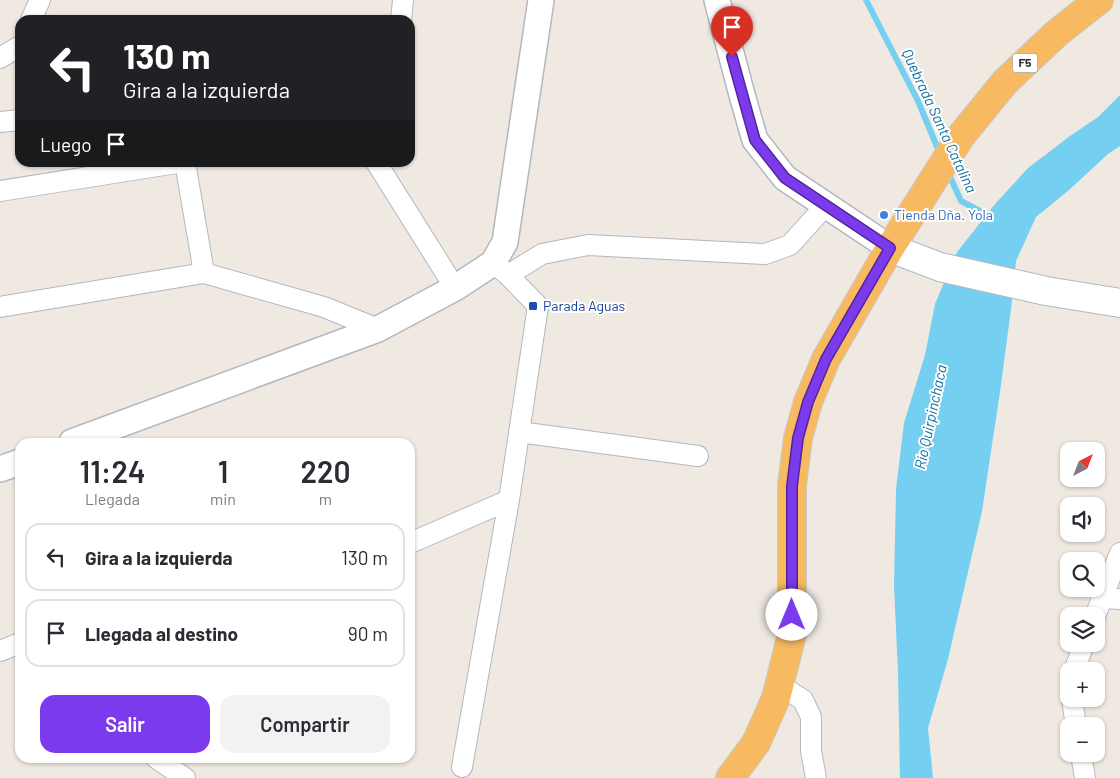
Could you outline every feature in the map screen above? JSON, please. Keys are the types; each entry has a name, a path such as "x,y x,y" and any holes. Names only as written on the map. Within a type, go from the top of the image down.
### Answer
{"highway":[{"name":"F5","path":"730,778 756,743 776,698 792,634 792,486 798,438 808,402 826,359 890,248 962,136 1005,82 1057,33 1098,0"}],"main road":[{"path":"890,248 940,267 1046,292 1118,302"}],"street":[{"path":"33,15 40,0"},
{"path":"402,15 403,0"},
{"path":"500,269 541,0"},
{"path":"716,0 755,140 785,178 890,248"},
{"path":"0,58 15,49"},
{"path":"0,122 15,120"},
{"path":"0,192 153,167"},
{"path":"185,167 204,273"},
{"path":"379,167 454,288"},
{"path":"83,438 378,329 454,288 542,254 588,245 765,254 790,245 826,205"},
{"path":"462,767 509,500 538,306 500,269"},
{"path":"0,307 204,273 324,307 378,329"},
{"path":"519,432 698,456"},
{"path":"0,469 15,464"},
{"path":"415,541 509,500"},
{"path":"1106,604 1120,553"},
{"path":"0,651 15,644"},
{"path":"780,685 803,700 811,718 811,751 816,778"},
{"path":"1082,762 1085,778"},
{"path":"163,763 185,778"}],"water":[{"name":"Río Quirpinchaca","path":"1120,95 1120,146 1108,154 1036,217 1016,261 1000,392 982,511 948,659 928,728 933,778 900,778 894,586 896,489 904,423 925,355 935,304 957,252 995,204 1028,168 1098,117"}],"waterway":[{"name":"Quebrada Santa Catalina","path":"866,0 918,101 940,154"},
{"name":"Quebrada Santa Catalina","path":"947,170 961,201 993,218"}],"place":[{"name":"Tienda Dña. Yola","path":"884,215"},
{"name":"Parada Aguas","path":"533,306"}],"route":[{"path":"732,57 755,140 785,178 890,248 826,359 808,402 798,438 792,486 792,615"}]}
